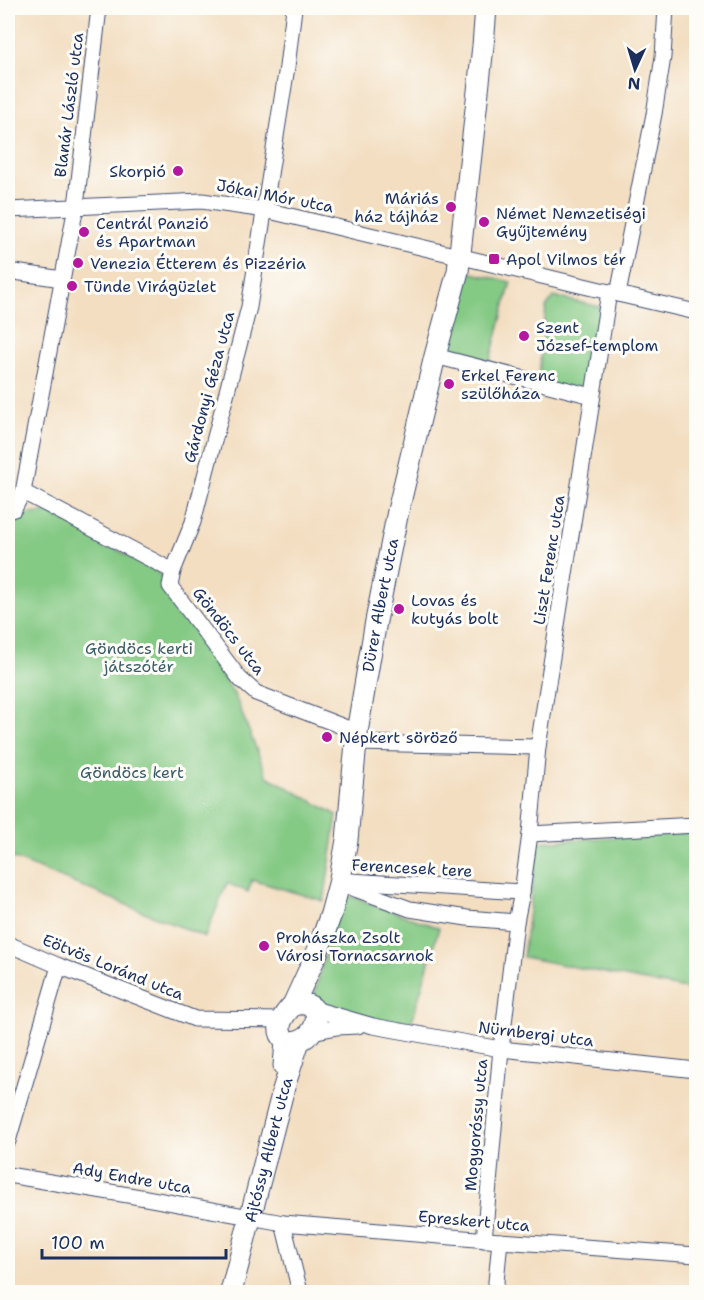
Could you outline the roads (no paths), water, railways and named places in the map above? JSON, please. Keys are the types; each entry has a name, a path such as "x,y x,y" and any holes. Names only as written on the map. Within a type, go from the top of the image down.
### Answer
{"main road":[{"name":"Dürer Albert utca","path":"297,1023 339,884 347,840 357,738 376,621 398,511 458,271 486,8"},
{"name":"Ajtóssy Albert utca","path":"231,1293 284,1087 297,1023"}],"street":[{"name":"Blanár László utca","path":"23,492 75,206 99,8"},
{"name":"Gárdonyi Géza utca","path":"173,570 193,522 249,307 287,67 294,8"},
{"name":"Liszt Ferenc utca","path":"530,834 538,747 592,396 654,114 663,57 666,8"},
{"name":"Jókai Mór utca","path":"8,210 202,201 265,210 696,312"},
{"path":"8,270 62,279"},
{"path":"435,356 592,396"},
{"path":"8,511 14,509 23,492 173,570"},
{"name":"Göndöcs utca","path":"173,570 170,586 240,679 256,693 357,738 538,747"},
{"path":"501,1049 516,922 530,834 696,825"},
{"name":"Ferencesek tere","path":"339,884 351,881 522,892"},
{"name":"Ferencesek tere","path":"339,884 410,909 467,918 516,922"},
{"name":"Eötvös Loránd utca","path":"8,944 195,1019 297,1023"},
{"path":"8,1141 59,966"},
{"name":"Nürnbergi utca","path":"297,1023 336,1027 373,1026"},
{"name":"Nürnbergi utca","path":"297,1023 373,1026 501,1049 696,1070"},
{"name":"Mogyoróssy utca","path":"484,1240 501,1049"},
{"name":"Ady Endre utca","path":"8,1175 250,1217"},
{"name":"Epreskert utca","path":"250,1217 283,1223 696,1255"},
{"path":"283,1223 300,1293"},
{"path":"495,1293 500,1241"}],"place":[{"name":"Skorpió","path":"178,171"},
{"name":"Máriás ház tájház","path":"451,207"},
{"name":"Német Nemzetiségi Gyűjtemény","path":"484,222"},
{"name":"Centrál Panzió és Apartman","path":"84,232"},
{"name":"Apol Vilmos tér","path":"494,259"},
{"name":"Venezia Étterem és Pizzéria","path":"78,263"},
{"name":"Tünde Virágüzlet","path":"72,286"},
{"name":"Szent József-templom","path":"524,336"},
{"name":"Erkel Ferenc szülőháza","path":"449,384"},
{"name":"Lovas és kutyás bolt","path":"399,609"},
{"name":"Népkert söröző","path":"327,737"},
{"name":"Prohászka Zsolt Városi Tornacsarnok","path":"264,946"}],"park label":[{"name":"Göndöcs kerti játszótér","path":"139,657"},
{"name":"Göndöcs kert","path":"132,772"}]}
